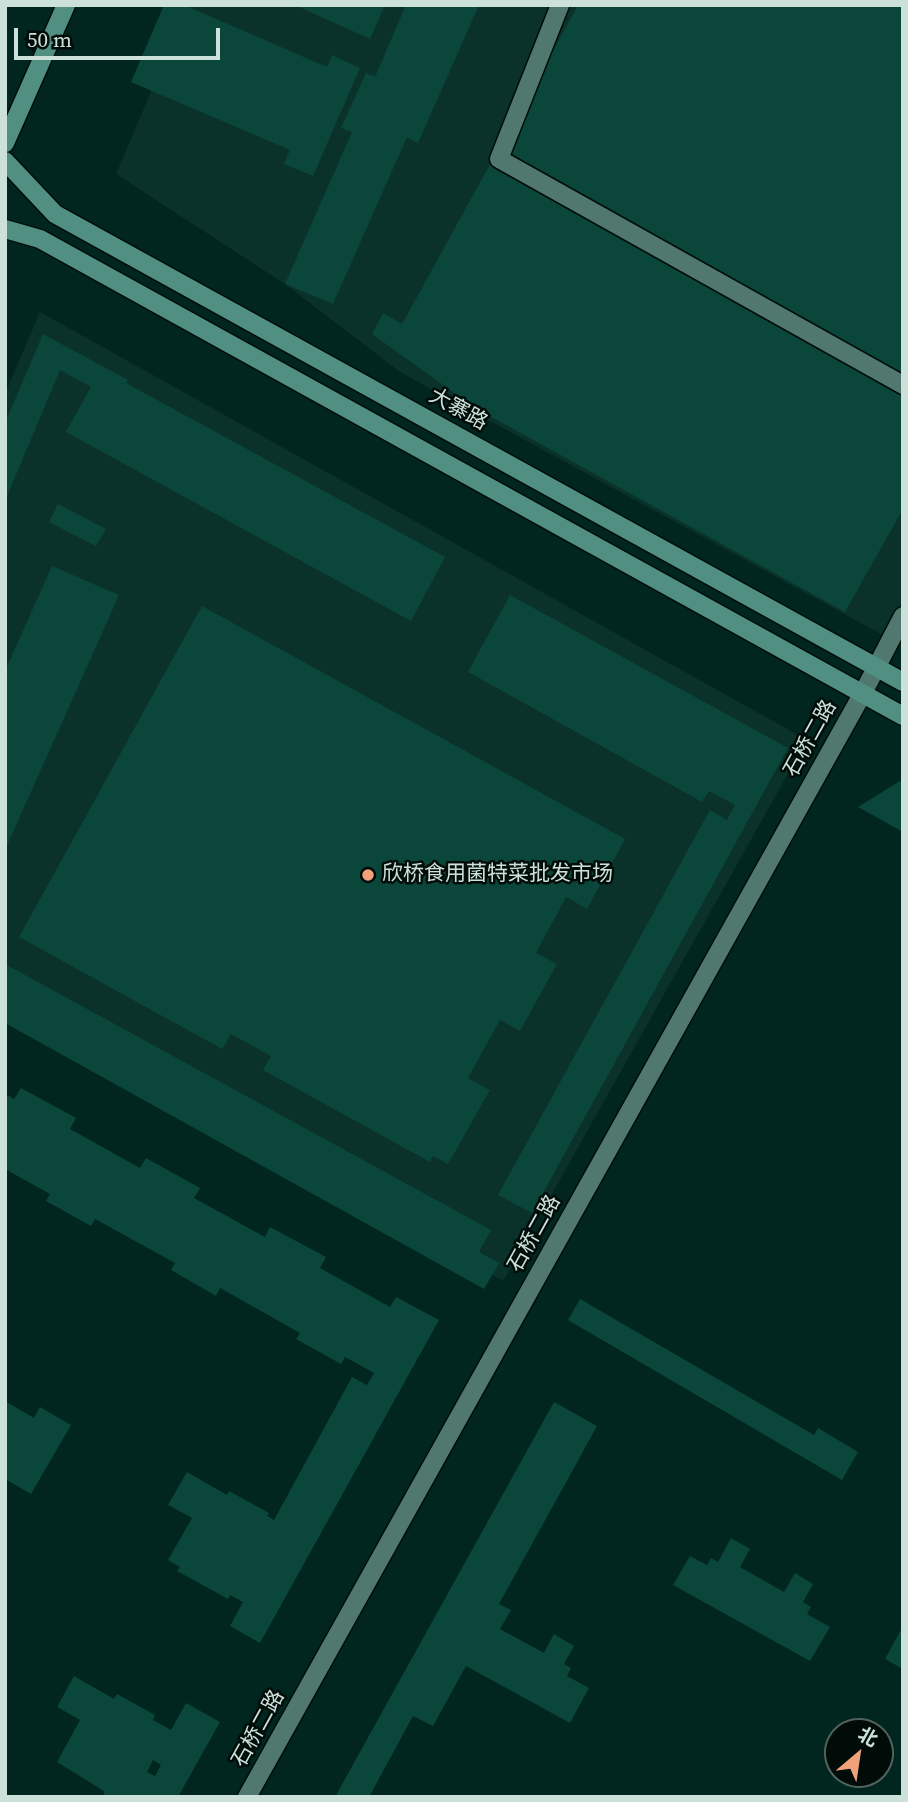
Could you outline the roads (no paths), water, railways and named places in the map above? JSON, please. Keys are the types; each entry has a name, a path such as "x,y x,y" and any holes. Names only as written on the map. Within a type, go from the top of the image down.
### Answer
{"main road":[{"path":"5,143 66,5"},
{"name":"大寨路","path":"5,161 55,214 903,682"},
{"path":"5,229 40,239 903,716"}],"street":[{"path":"560,5 499,159 903,386"},
{"name":"石桥二路","path":"247,1797 863,693 903,616"}],"place":[{"name":"欣桥食用菌特菜批发市场","path":"368,875"}]}
